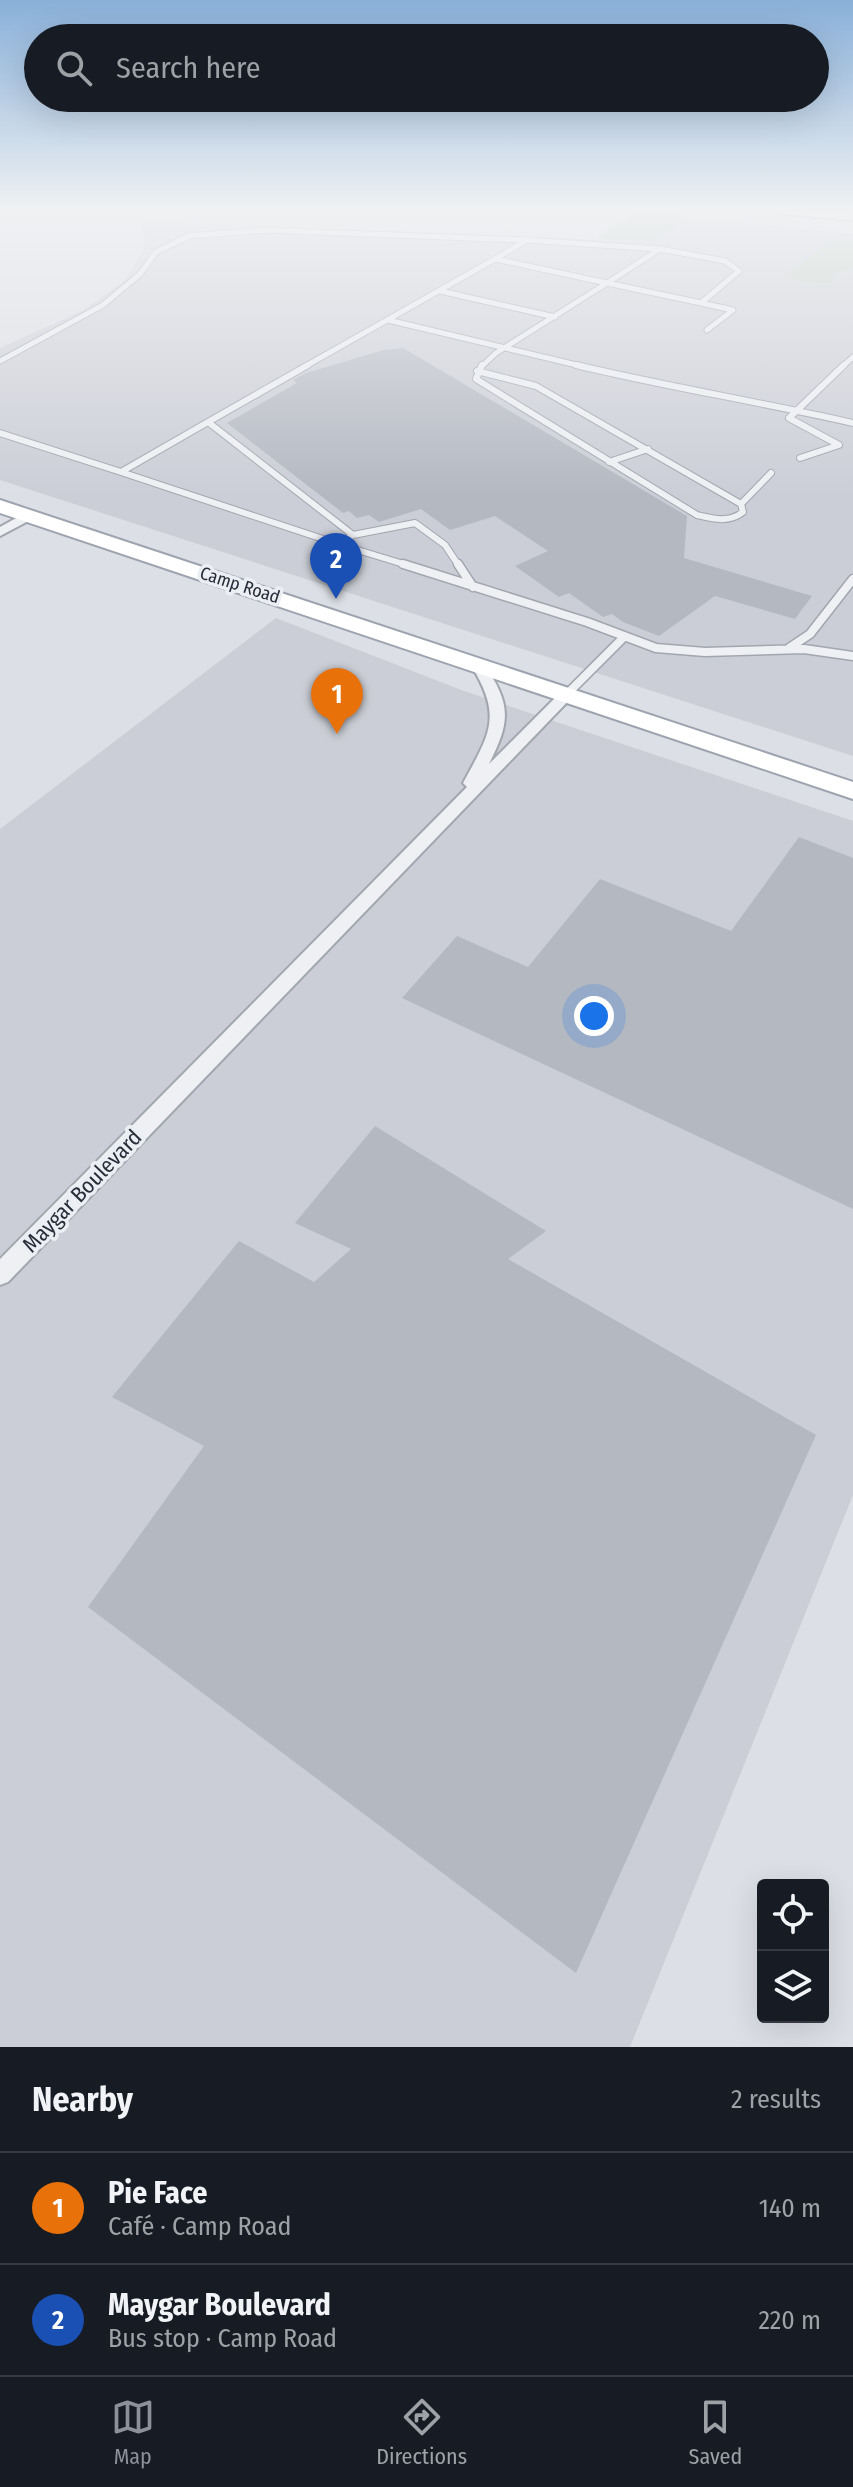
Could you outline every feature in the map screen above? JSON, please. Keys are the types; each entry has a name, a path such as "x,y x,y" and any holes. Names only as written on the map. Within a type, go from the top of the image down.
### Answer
{"main road":[{"name":"Camp Road","path":"0,506 853,791"}],"street":[{"path":"0,532 29,515"},
{"path":"462,801 487,751 498,710 497,701 479,667"},
{"name":"Maygar Boulevard","path":"0,1275 566,695"}],"lane":[{"path":"0,361 104,305"},
{"path":"121,472 416,305"},
{"path":"500,305 555,317"},
{"path":"477,371 536,386 741,504 743,512 733,519 697,515 476,379 477,371 505,348 574,305"},
{"path":"707,330 733,310 708,305"},
{"path":"388,320 675,389 723,394 853,423"},
{"path":"800,458 839,445 792,422 790,416 853,357"},
{"path":"208,422 353,535"},
{"path":"0,433 587,622 622,639 671,650 825,649 853,656"},
{"path":"609,462 648,449"},
{"path":"741,504 771,473"},
{"path":"338,544 353,535 415,523 445,545 473,587"},
{"path":"787,649 810,634 853,579"},
{"path":"566,695 622,639"}],"shaded area":[{"path":"91,305 853,305 853,756 0,480 0,348"},
{"path":"276,618 464,691 853,821 853,1495 630,2047 0,2047 0,829"}],"building":[{"path":"403,348 687,516 684,558 812,596 795,619 715,596 659,636 623,622 612,614 603,617 569,593 559,597 515,566 548,551 495,516 450,530 421,509 379,522 369,515 357,518 349,511 343,513 227,423 297,383 293,380 306,373 384,350"},
{"path":"799,837 853,858 853,1209 402,998 457,936 528,967 600,879 731,931"},
{"path":"375,1126 546,1231 508,1259 816,1435 576,1973 88,1607 204,1446 112,1397 239,1241 314,1282 351,1249 295,1223"}],"place":[{"name":"Maygar Boulevard","path":"336,599"},
{"name":"Pie Face","path":"337,734"}]}
